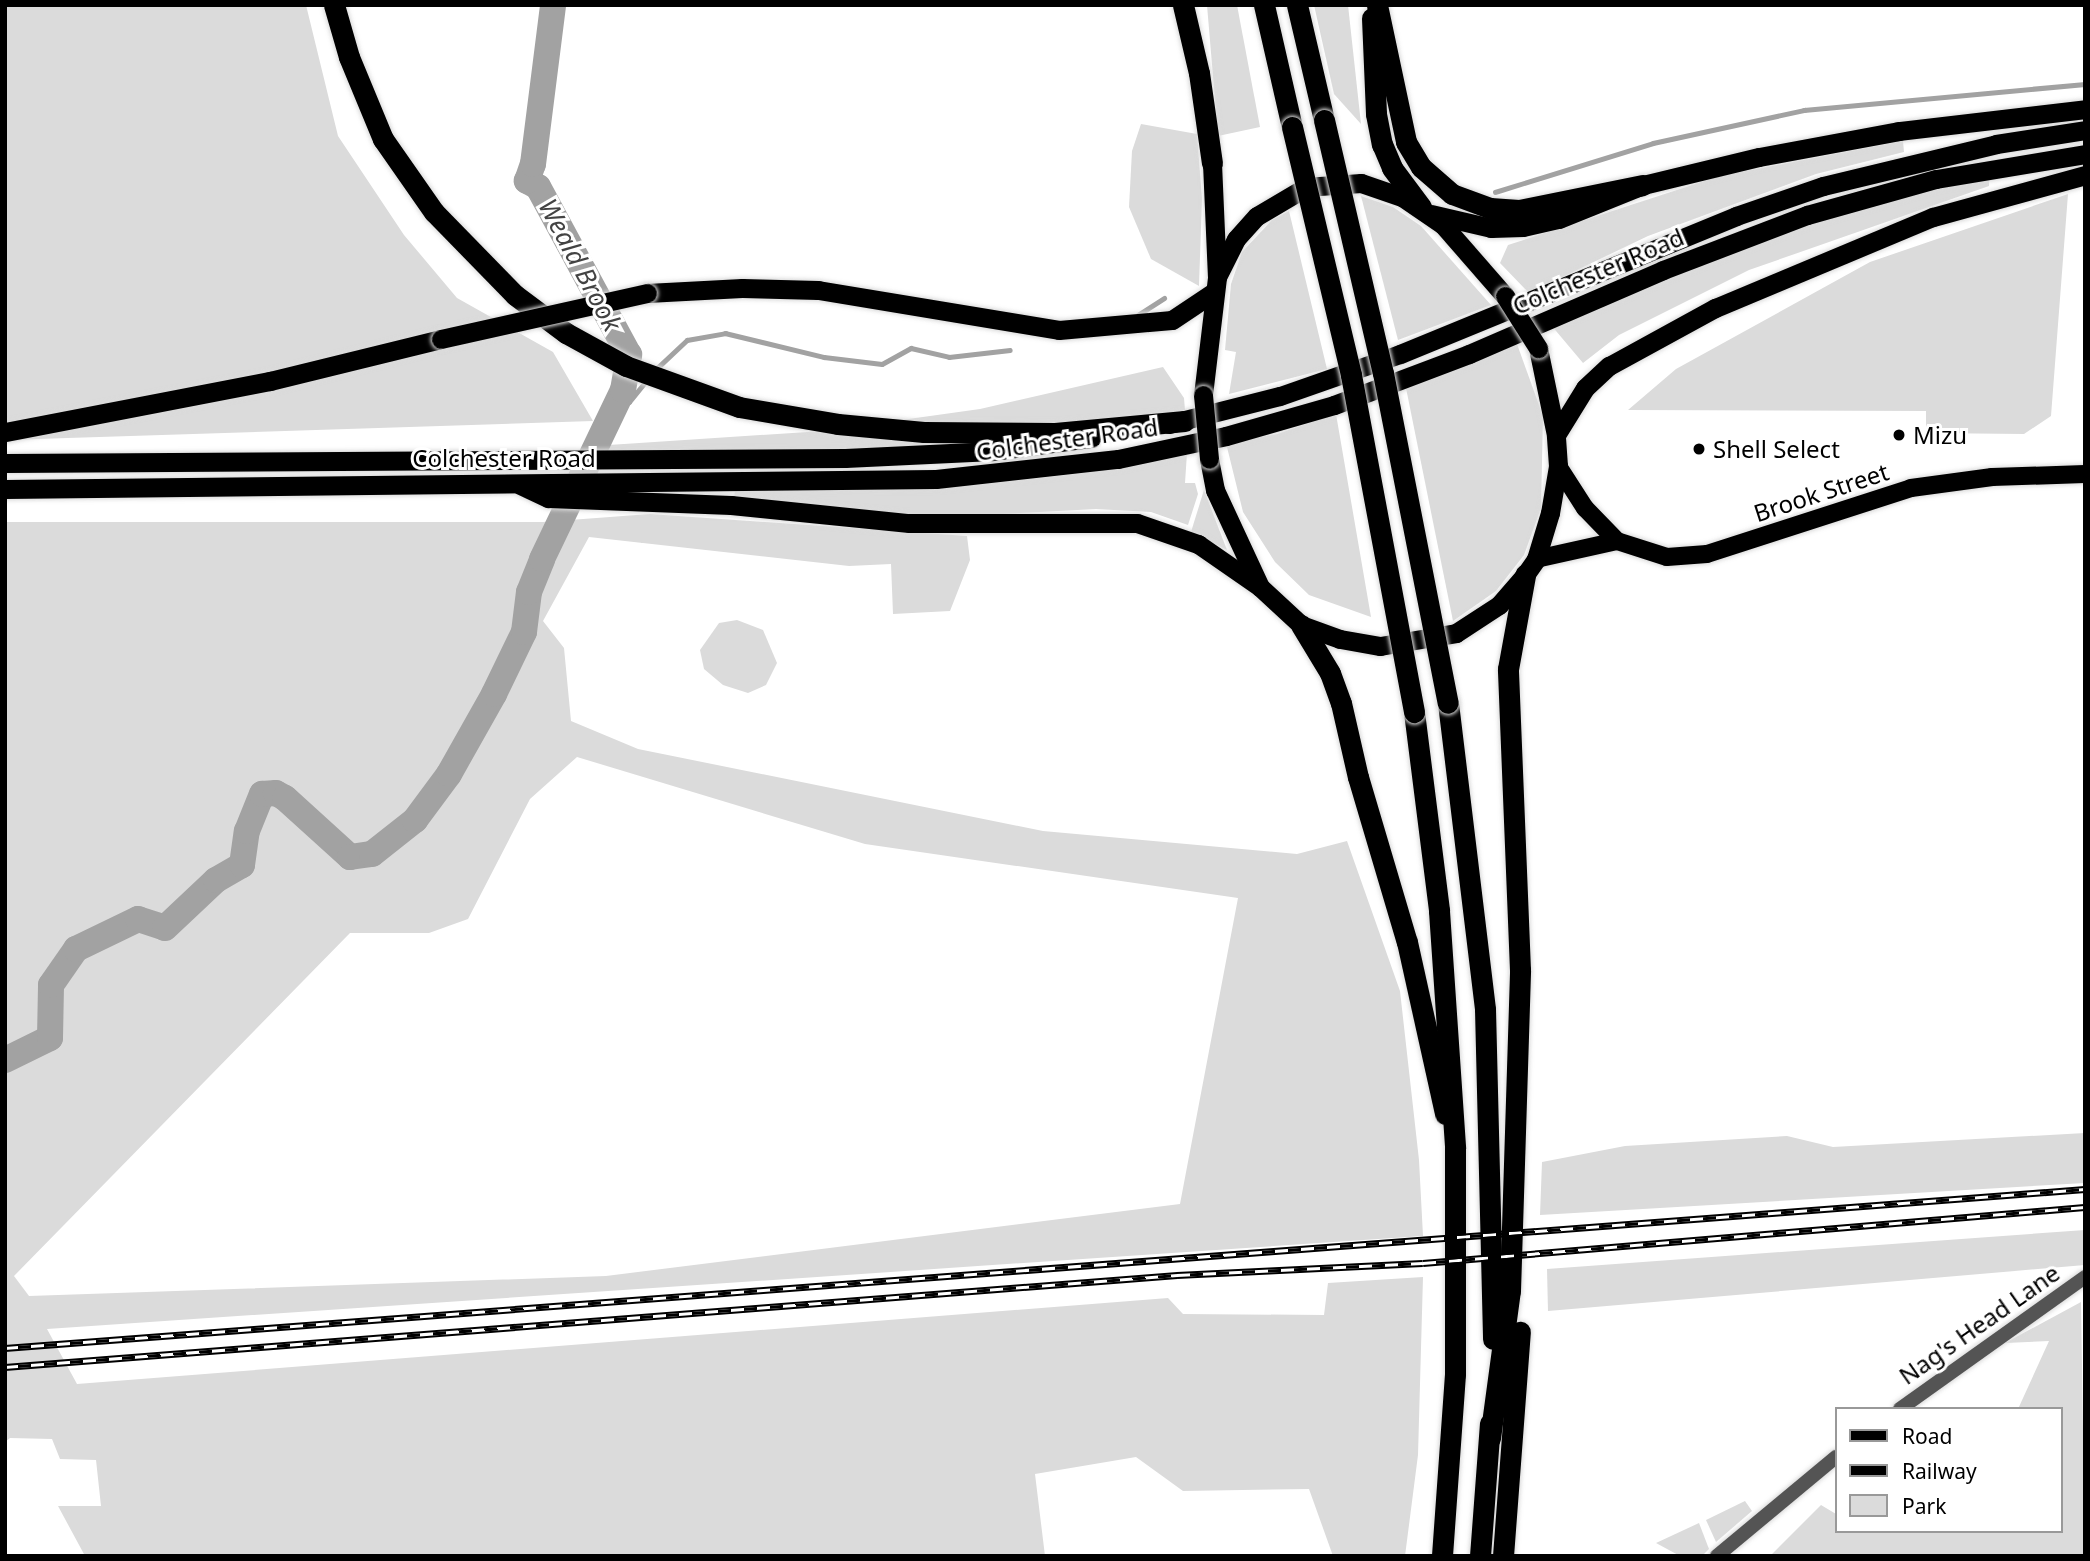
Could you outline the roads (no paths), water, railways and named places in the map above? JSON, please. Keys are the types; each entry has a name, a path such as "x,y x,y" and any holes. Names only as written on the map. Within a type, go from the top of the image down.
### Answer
{"highway":[{"path":"334,5 349,57 383,139 434,212 477,261 566,333 677,387 739,407 792,418 924,432 1055,433 1184,421"},
{"path":"1183,5 1199,73 1212,163 1215,284 1203,395 1209,459 1215,491 1260,587"},
{"path":"1264,5 1351,375 1414,712 1441,938 1455,1148 1455,1374 1442,1556"},
{"path":"1297,5 1383,373 1448,703 1473,885 1489,1068 1494,1275 1490,1437"},
{"path":"1372,5 1376,114 1382,144 1396,175 1505,296 1538,348 1556,435 1558,466 1550,513 1530,567 1508,669 1520,970 1526,1030 1526,1132 1517,1410 1503,1556"},
{"path":"1377,5 1406,142 1421,167 1451,194 1490,208 1519,210 1821,145 2085,109"},
{"name":"Colchester Road","path":"5,463 925,457 1056,444 1184,421 1280,396 1400,354 1724,221 1824,186 1970,149 2085,130"},
{"name":"Colchester Road","path":"5,489 515,483 552,490 595,491 936,480 1070,467 1165,451 1291,419 1405,379 1697,256 1807,215 1936,179 2085,153"},
{"path":"1556,435 1585,388 1609,366 1715,308 1933,217 2085,175"},
{"path":"5,432 270,381 647,293 818,290 1059,330 1172,320 1215,284 1236,239 1257,216 1307,187 1362,183 1426,211 1491,228 1523,227 1559,219 1643,185"},
{"path":"595,491 935,524 1123,522 1165,530 1198,544 1260,587 1301,625 1341,703 1358,777 1407,942 1455,1148"},
{"path":"1301,625 1360,643 1420,641 1456,633 1482,620 1530,567"},
{"path":"1480,1556 1490,1437 1510,1291 1520,970"}],"main road":[{"name":"Brook Street","path":"1558,466 1585,508 1617,541 1645,552 1682,557 1740,544 1911,488 1992,477 2085,474"},
{"path":"1530,567 1617,541"}],"street":[{"name":"Nag's Head Lane","path":"1903,1407 2085,1277"},
{"path":"1717,1556 1834,1459"}],"waterway":[{"name":"Weald Brook","path":"5,1060 50,1038 51,985 76,949 138,919 165,928 216,880 242,865 247,831 262,794 276,793 285,798 350,857 372,854 415,820 449,774 494,694 524,632 529,592 542,559 623,390 629,355 538,187 527,181 533,164 553,5"},
{"path":"1495,192 1653,143 1804,110 2085,84"},
{"path":"1138,315 1164,298"},
{"path":"654,371 687,340 725,333 824,357 882,364 911,348 949,357 1010,350"},
{"path":"614,404 629,402 647,380"}],"railway":[{"path":"5,1348 2085,1189"},
{"path":"5,1367 1177,1275 1423,1263 2085,1207"}],"place":[{"name":"Mizu","path":"1899,435"},
{"name":"Shell Select","path":"1699,449"}]}
